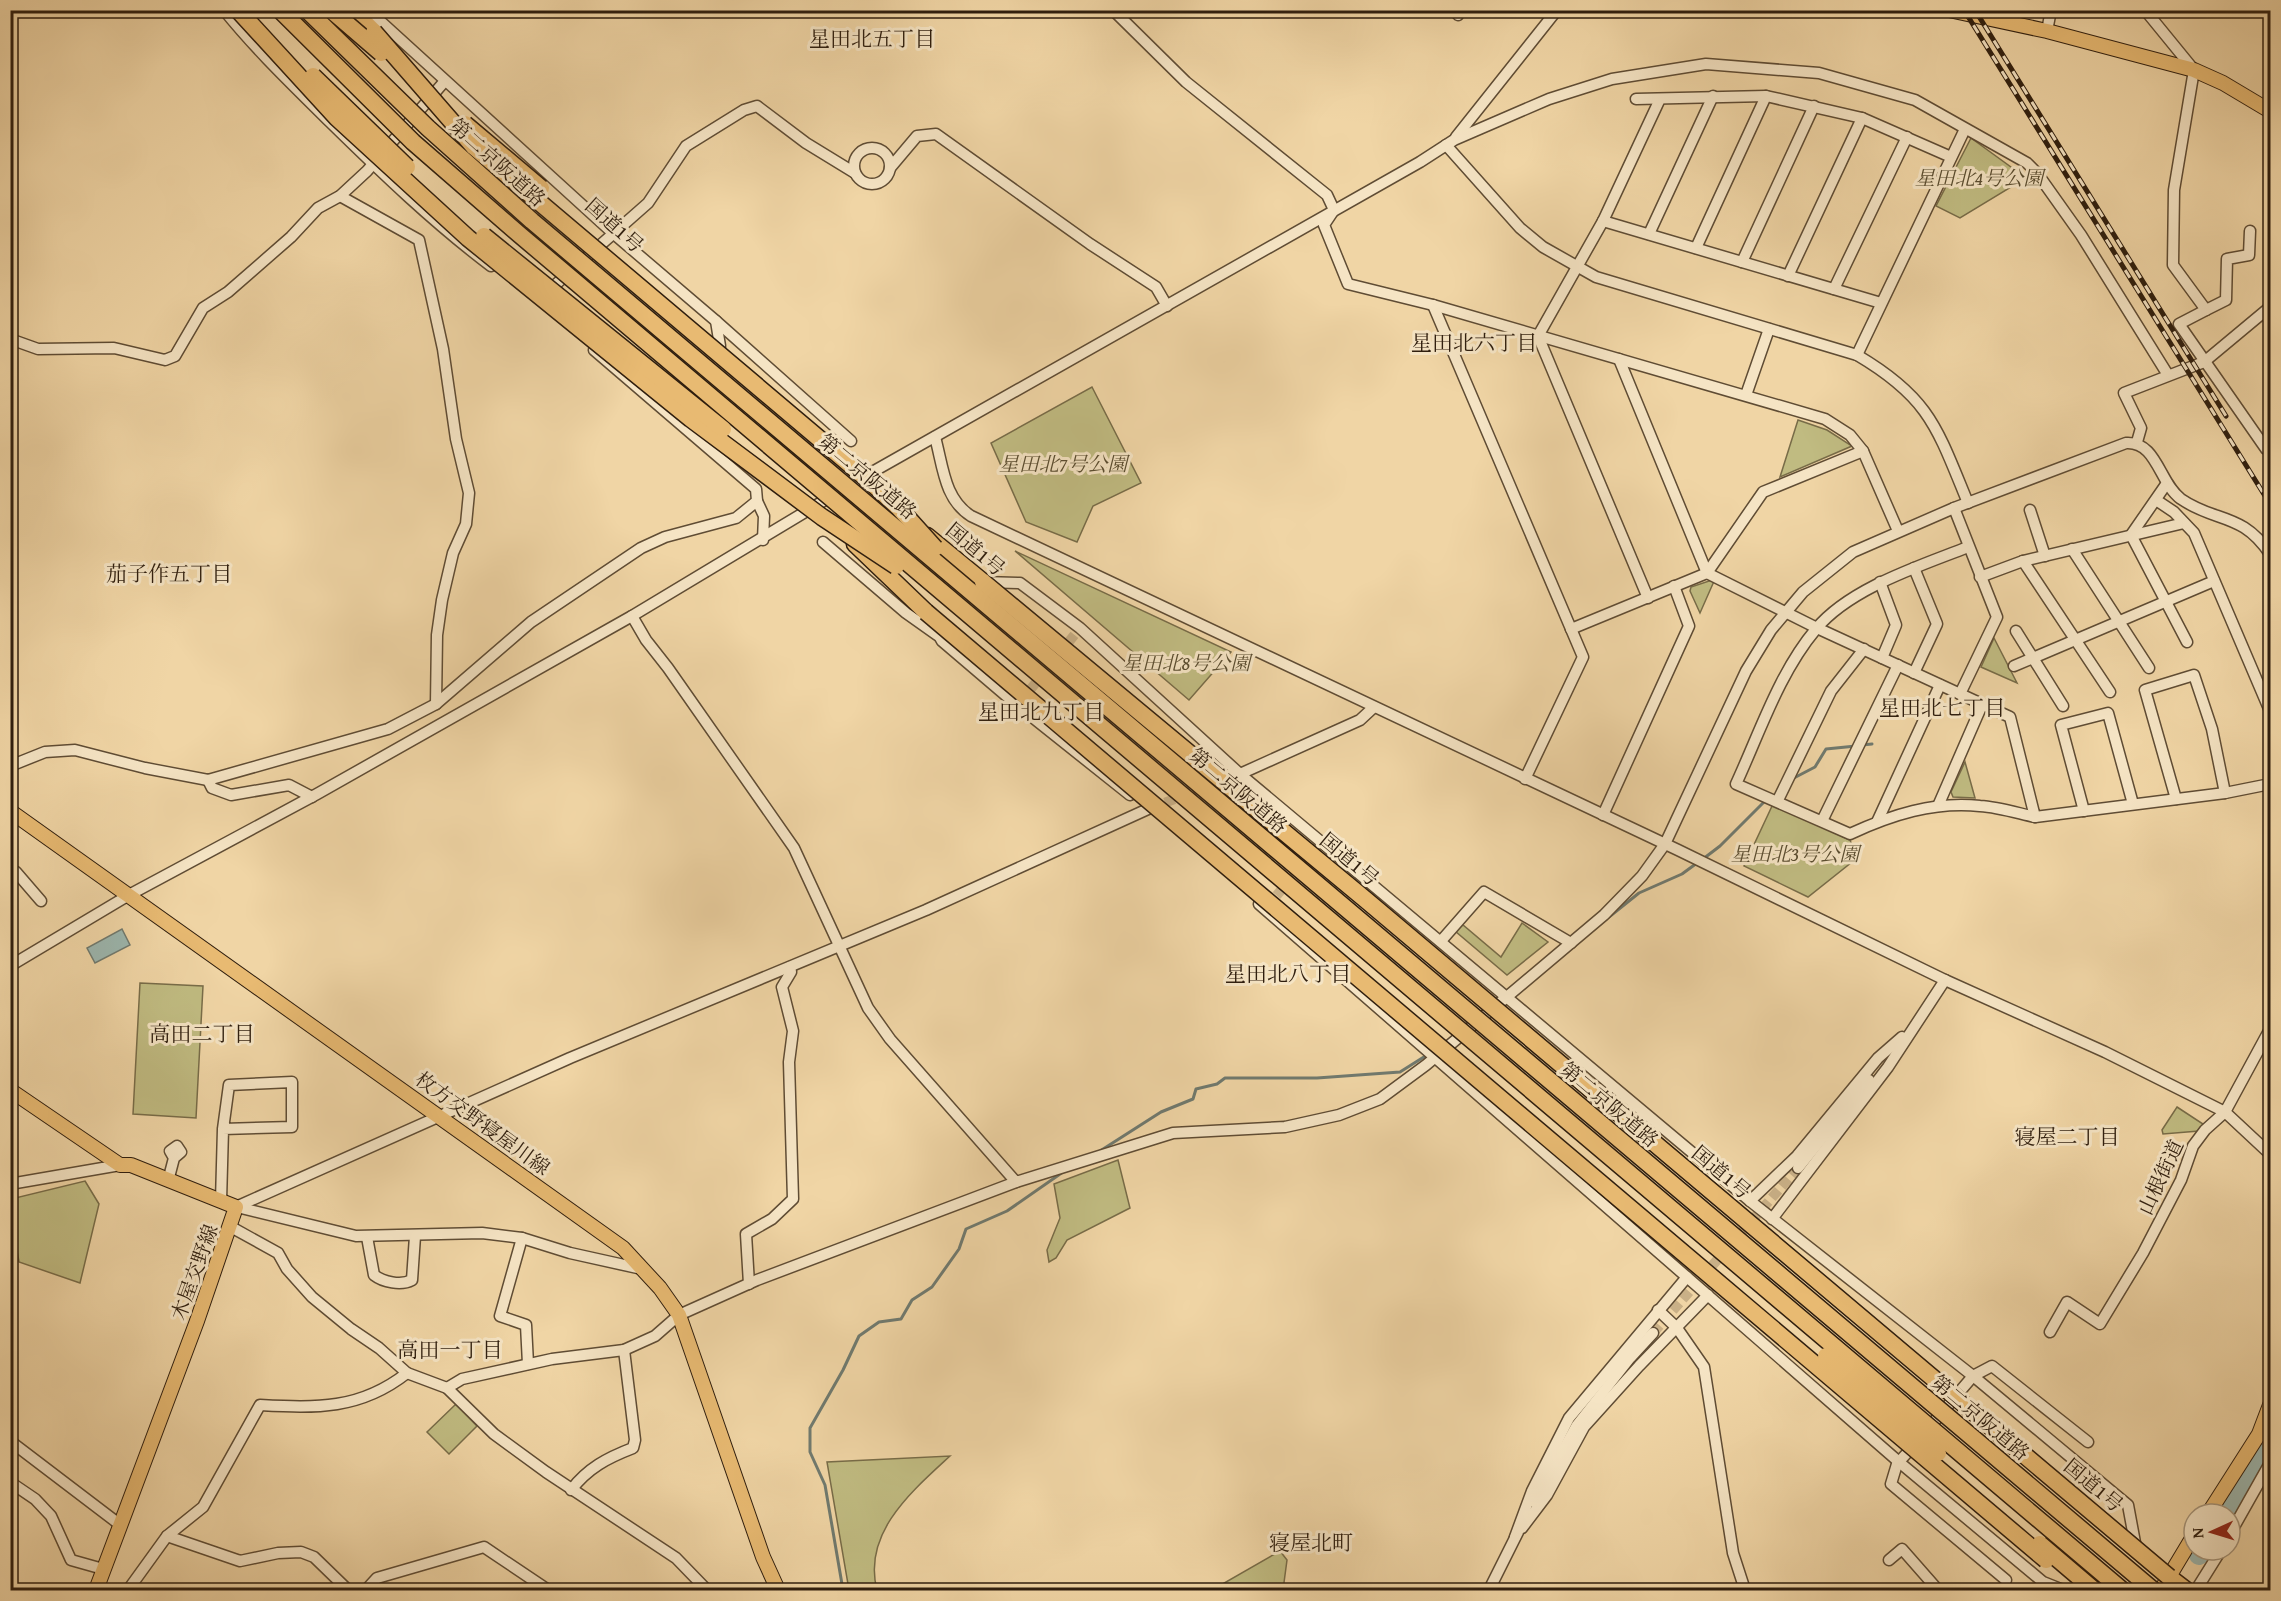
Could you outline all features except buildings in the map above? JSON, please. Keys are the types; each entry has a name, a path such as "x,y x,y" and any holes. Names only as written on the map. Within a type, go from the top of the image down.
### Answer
{"highway":[{"path":"238,10 337,118 468,237 700,426 822,517 961,609"},
{"path":"248,10 279,44 451,209 779,475 815,506 926,612 2082,1590"},
{"name":"第二京阪道路","path":"280,10 413,142 493,212 2122,1590"},
{"name":"第二京阪道路","path":"307,10 428,128 532,221 978,587 1717,1221 2153,1590"},
{"name":"国道1号","path":"332,10 564,207 720,346 978,587 1423,948 2136,1548 2165,1586 2186,1590"},
{"path":"352,10 474,147 874,485 978,587"},
{"path":"1717,1221 1821,1292 2165,1586"},
{"path":"1705,1239 1814,1345 2094,1590"}],"main road":[{"path":"1952,11 2047,31 2193,70 2223,83 2271,111"},
{"name":"枚方交野寝屋川線","path":"10,811 443,1117 623,1248 679,1315 763,1557 778,1590"},
{"name":"木屋交野線","path":"10,1090 120,1165 131,1165 236,1207 231,1227 96,1590"},
{"path":"2216,1502 2259,1434 2271,1405"},
{"path":"2165,1586 2182,1556"}],"street":[{"path":"224,10 250,43 450,236 537,302 756,489 757,501 764,516 763,540"},
{"path":"368,10 444,82 614,234 851,441"},
{"path":"1113,10 1186,82 1326,195 1334,210"},
{"path":"1450,142 1557,10"},
{"path":"2047,31 2051,10"},
{"path":"2145,10 2193,70 2174,190 2173,265 2206,310"},
{"path":"10,966 129,895 312,797 632,616 763,540 860,479 1167,306 1450,142 1549,99 1611,79 1706,64 1819,73 1915,100 2027,163 2037,173 2081,235 2168,375"},
{"path":"10,339 39,349 114,348 165,360 176,356 203,308 228,292 273,253 318,208 340,196 373,164 444,82"},
{"path":"1649,234 1713,96"},
{"path":"1696,248 1766,96"},
{"path":"1636,99 1766,96 1862,118 1951,157"},
{"path":"1538,336 1603,220 1660,99"},
{"path":"537,302 648,203 686,146 744,110 757,106 806,143 855,173 863,182 874,184 885,178 890,168 917,136 936,134 1089,244 1156,287 1167,306"},
{"path":"1742,262 1814,106"},
{"path":"1788,276 1862,118"},
{"path":"1857,355 1965,129"},
{"path":"1834,289 1907,137"},
{"path":"1450,142 1520,228 1543,247 1578,268 1630,289 1857,355 1906,388 1930,416 1968,503"},
{"path":"855,173 856,155 866,148 884,152 890,168"},
{"path":"340,196 419,240 443,349 456,439 469,494 466,524 453,553 442,600 437,635 436,704"},
{"path":"1334,210 1324,225 1348,284 1433,305 1825,419 1850,435 1863,451 1898,531"},
{"path":"1603,220 1881,303"},
{"path":"2250,231 2249,255 2227,259 2226,300 2179,324 2266,449 2271,451"},
{"path":"1433,305 1583,657 1525,779"},
{"path":"2137,442 2141,428 2124,393 2204,362 2271,307"},
{"path":"716,321 720,346"},
{"path":"1746,395 1769,329"},
{"path":"1538,336 1648,598"},
{"path":"1619,359 1707,573 1817,628 2010,717 2035,817"},
{"path":"934,437 951,499 959,508 1800,908 1945,980 2105,1052 2225,1112 2271,1154"},
{"path":"447,1388 462,1379 528,1364 624,1350 655,1336 679,1315 749,1284 1016,1182 1173,1133 1285,1128 1339,1115 1380,1099 1435,1058 1627,894 1665,844 1746,671 1771,630 1803,592 1853,552 1898,531 2126,442 2137,442 2147,448 2167,483 2180,498 2242,524 2263,542 2271,554"},
{"path":"1571,629 1707,573 1763,492 1863,451"},
{"path":"2131,535 2167,483"},
{"path":"2156,500 2174,512 2194,533 2271,711"},
{"path":"10,766 45,752 75,750 145,768 208,780 388,729 436,704 531,622 641,548 665,537 736,518 757,501"},
{"path":"1954,508 1997,617 1960,694"},
{"path":"2030,510 2045,556"},
{"path":"1980,577 2024,561 2184,523"},
{"path":"2131,535 2187,642"},
{"path":"823,542 906,613 938,635 1017,705 1148,809 1899,1462 2043,1582 2063,1590"},
{"path":"1968,547 1880,582 1817,628 1786,674 1736,784 1778,800 1850,834 1877,822 1938,806 1979,805 2035,817 2225,793 2271,784"},
{"path":"2072,549 2149,668"},
{"path":"2024,561 2110,692"},
{"path":"1914,568 1937,624 1914,673"},
{"path":"2014,666 2214,581"},
{"path":"1880,582 1896,625 1882,658"},
{"path":"978,587 1020,583 1080,628 1240,774 1750,1201 1973,1376 2128,1505 2136,1548"},
{"path":"1603,815 1689,626 1674,586"},
{"path":"926,612 938,635"},
{"path":"632,616 646,640 713,731 794,848 868,1008 890,1039 1016,1182"},
{"path":"2016,631 2063,706"},
{"path":"1778,800 1831,691 1864,649"},
{"path":"1822,821 1898,665"},
{"path":"2176,799 2145,690 2194,675 2212,729 2225,793"},
{"path":"1877,822 1940,685"},
{"path":"1938,806 1982,705"},
{"path":"1240,774 1360,720 1374,707"},
{"path":"2084,811 2061,725 2108,713 2133,804"},
{"path":"208,780 212,788 231,795 289,785 312,797"},
{"path":"236,1207 443,1117 570,1058 936,905 1148,809"},
{"path":"10,871 16,872 41,901"},
{"path":"1441,941 1484,892 1571,943"},
{"path":"1423,925 1423,948"},
{"path":"749,1284 746,1234 772,1219 793,1199 789,1062 793,1031 782,987 791,972 790,967"},
{"path":"1798,1168 1909,1031 1945,980"},
{"name":"山根街道","path":"2049,1332 2067,1302 2100,1324 2143,1253 2181,1180 2193,1146 2205,1130 2225,1112 2271,1029"},
{"path":"1750,1201 1797,1156 1878,1058 1909,1031"},
{"path":"1772,1219 1888,1067 1909,1031"},
{"path":"1568,1071 1616,1105 1645,1113"},
{"path":"221,1202 224,1129 228,1085 292,1082 292,1127 224,1129"},
{"path":"168,1181 174,1158"},
{"path":"10,1184 120,1165"},
{"path":"236,1207 343,1234 367,1237 482,1233 522,1238 570,1253 642,1269"},
{"path":"231,1227 279,1253 287,1269 312,1297 351,1329 380,1348 407,1373 447,1388 494,1434 571,1490 676,1558 707,1590"},
{"path":"367,1237 374,1275 381,1280 406,1283 412,1280 415,1236"},
{"path":"522,1238 500,1316 526,1325 528,1364"},
{"path":"1515,1537 1532,1491 1569,1418 1687,1277"},
{"path":"1515,1537 1547,1495 1584,1427 1707,1295"},
{"path":"1658,1310 1677,1328 1704,1367 1733,1554 1745,1590"},
{"path":"1489,1590 1515,1537 1577,1425 1653,1333"},
{"path":"571,1490 585,1472 609,1457 633,1448 635,1440 624,1350"},
{"path":"2006,1580 1891,1484 1892,1473 1973,1376 1992,1366 2088,1442"},
{"path":"128,1590 166,1536 203,1507 260,1405 309,1408 353,1402 387,1389 407,1373"},
{"path":"10,1441 119,1524"},
{"path":"2242,1513 2271,1463"},
{"path":"10,1482 34,1499 51,1516 71,1560 103,1569"},
{"path":"166,1536 240,1561 278,1553 301,1552 314,1557 348,1590"},
{"path":"366,1590 377,1578 484,1547 548,1590"},
{"path":"1889,1560 1902,1549 1938,1590"},
{"path":"2196,1590 2213,1562"}],"green space":[{"name":"星田北4号公園","path":"1971,138 2026,178 1960,218 1936,206"},
{"name":"星田北7号公園","path":"1092,387 1141,483 1093,506 1077,542 1026,522 991,443"},
{"path":"1798,420 1827,430 1852,446 1780,477"},
{"name":"星田北8号公園","path":"1015,551 1231,652 1189,700"},
{"path":"1715,579 1700,613 1690,591 1691,587"},
{"path":"1994,638 2017,683 1981,667"},
{"path":"1965,762 1975,798 1953,797 1951,792"},
{"name":"星田北3号公園","path":"1773,804 1850,840 1857,858 1808,897 1744,866"},
{"path":"1522,923 1548,942 1507,975 1455,931 1463,925 1501,957"},
{"path":"140,983 203,986 196,1118 133,1114"},
{"path":"2177,1107 2203,1124 2199,1131 2163,1134 2162,1130"},
{"path":"1118,1160 1130,1208 1067,1240 1056,1258 1049,1262 1047,1250 1060,1218 1054,1184"},
{"path":"85,1181 99,1204 80,1283 19,1262 11,1217 11,1199"},
{"path":"456,1404 477,1426 449,1454 427,1432"},
{"path":"950,1456 906,1499 883,1532 874,1569 877,1590 849,1590 827,1462"},
{"path":"1280,1551 1287,1560 1283,1590 1212,1590"}],"water":[{"path":"122,929 130,945 95,963 87,948"}],"waterway":[{"path":"1862,745 1872,744"},
{"path":"1792,779 1815,767 1826,749 1856,746"},
{"path":"1703,859 1720,846 1766,800"},
{"path":"1609,917 1639,893 1682,874 1697,863"},
{"path":"1100,1151 1161,1112 1193,1099 1196,1089 1217,1084 1225,1078 1317,1078 1400,1072 1427,1055"},
{"path":"843,1590 825,1485 810,1452 810,1428 843,1370 859,1336 879,1322 901,1319 912,1300 932,1287 959,1249 966,1229 1007,1211 1063,1172"},
{"path":"2230,1502 2270,1434"}],"tunnel":[{"path":"1021,701 1080,628"},
{"path":"1151,808 1240,774"},
{"path":"1267,907 1322,841"},
{"path":"1653,1333 1798,1168"}],"railway":[{"path":"1964,10 2270,504"},
{"path":"1975,10 2226,416"}],"district":[{"name":"星田北五丁目","path":"872,38"},
{"name":"星田北六丁目","path":"1474,342"},
{"name":"茄子作五丁目","path":"169,573"},
{"name":"星田北七丁目","path":"1942,707"},
{"name":"星田北九丁目","path":"1041,711"},
{"name":"星田北八丁目","path":"1288,973"},
{"name":"高田二丁目","path":"202,1033"},
{"name":"寝屋二丁目","path":"2067,1136"},
{"name":"高田一丁目","path":"450,1349"},
{"name":"寝屋北町","path":"1311,1542"}]}
